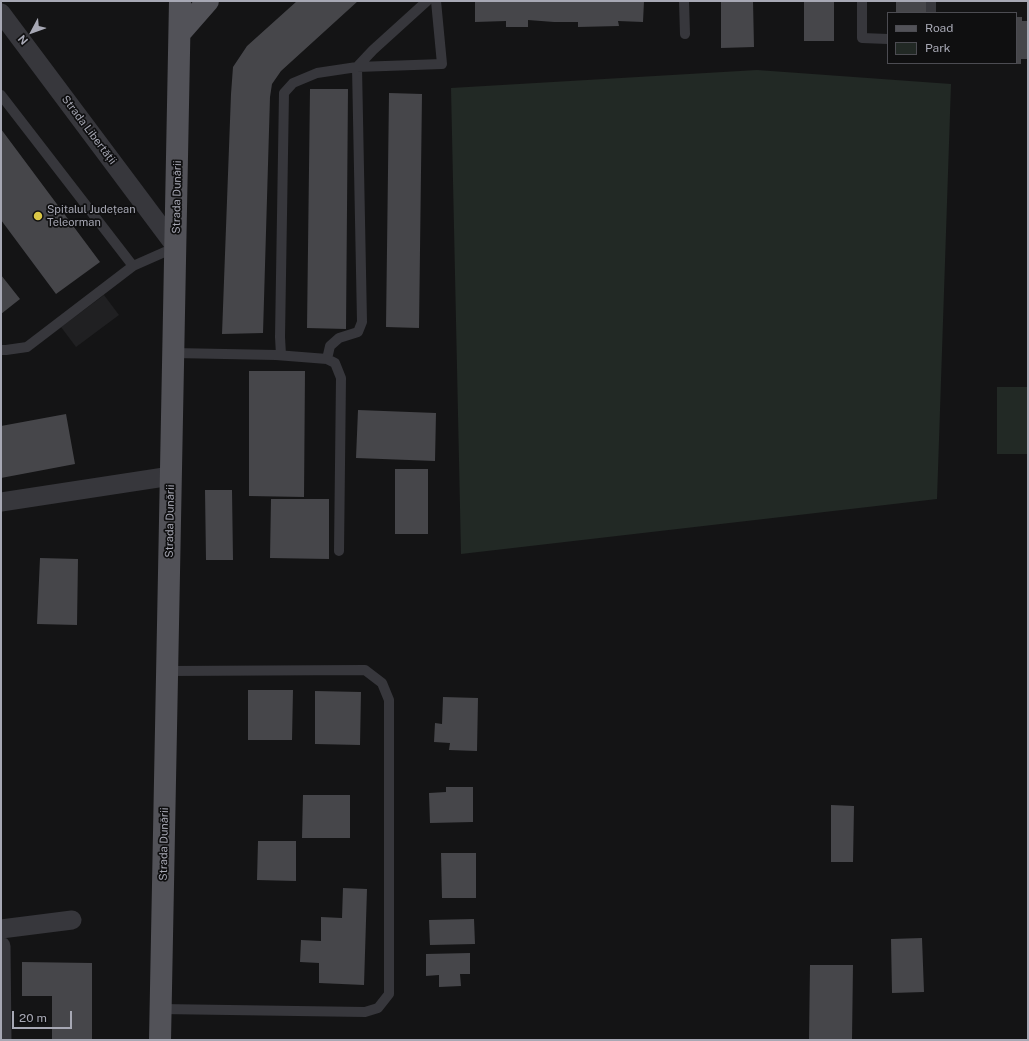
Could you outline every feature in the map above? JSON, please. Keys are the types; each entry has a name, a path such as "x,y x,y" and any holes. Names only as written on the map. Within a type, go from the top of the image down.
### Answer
{"main road":[{"name":"Strada Dunării","path":"160,1040 180,1"},
{"path":"180,33 208,1"}],"street":[{"name":"Strada Libertății","path":"1,13 176,247"},
{"path":"1,502 171,476"},
{"path":"1,929 72,920"},
{"path":"1,946 2,1040"}],"lane":[{"path":"327,359 330,346 339,338 358,332 362,322 357,67 373,50 427,1"},
{"path":"281,355 280,337 284,93 293,83 316,72 357,67 442,64 436,1"},
{"path":"684,1 685,34"},
{"path":"862,1 862,38 887,39"},
{"path":"931,1 931,12"},
{"path":"1,95 133,266"},
{"path":"1,350 27,347 133,266 176,247"},
{"path":"174,353 281,355 327,359 335,362 341,378 339,551"},
{"path":"160,1009 365,1012 378,1008 388,994 389,700 382,682 365,670 167,671"}],"shaded area":[{"path":"104,295 119,315 76,347 61,327"}],"green space":[{"path":"757,70 951,84 937,499 461,554 451,88"},
{"path":"997,387 1028,387 1028,454 997,454"}],"building":[{"path":"297,1 358,1 281,71 272,84 270,97 263,333 222,334 233,67 247,46"},
{"path":"475,1 644,1 643,22 618,21 619,26 578,27 578,22 528,20 528,27 506,27 506,21 475,22"},
{"path":"721,1 753,1 754,47 721,48"},
{"path":"804,1 834,1 834,41 804,41"},
{"path":"896,1 927,1 927,12 896,12"},
{"path":"1017,17 1022,17 1022,21 1028,21 1028,59 1021,59 1021,64 1017,64"},
{"path":"310,89 348,89 346,329 307,328"},
{"path":"389,93 422,94 419,328 386,327"},
{"path":"1,129 100,262 56,294 1,220"},
{"path":"1,275 20,299 1,314"},
{"path":"249,371 305,371 304,497 249,496"},
{"path":"358,410 436,413 435,461 356,458"},
{"path":"66,414 75,464 1,478 1,426"},
{"path":"395,469 428,469 428,534 395,534"},
{"path":"205,490 232,490 233,560 206,560"},
{"path":"271,499 329,499 329,559 270,558"},
{"path":"40,558 78,559 77,625 37,624"},
{"path":"248,690 293,690 292,740 248,740"},
{"path":"315,691 361,692 360,745 315,744"},
{"path":"443,697 478,698 477,751 449,750 450,743 434,742 435,723 442,724"},
{"path":"446,787 473,787 473,822 430,823 429,793 446,792"},
{"path":"303,795 350,795 350,838 302,838"},
{"path":"831,805 854,806 853,862 831,862"},
{"path":"258,841 296,841 296,881 257,880"},
{"path":"441,853 476,853 476,898 442,898"},
{"path":"343,888 367,889 364,985 319,983 319,963 300,962 301,940 321,941 321,917 342,918"},
{"path":"474,919 475,944 430,945 429,920"},
{"path":"922,938 924,992 892,993 891,939"},
{"path":"470,953 470,974 460,974 461,986 439,987 439,975 426,976 426,954"},
{"path":"22,962 92,963 92,1040 52,1040 52,996 22,996"},
{"path":"810,965 853,965 852,1040 809,1040"}],"place":[{"name":"Spitalul Județean Teleorman","path":"38,216"}]}
